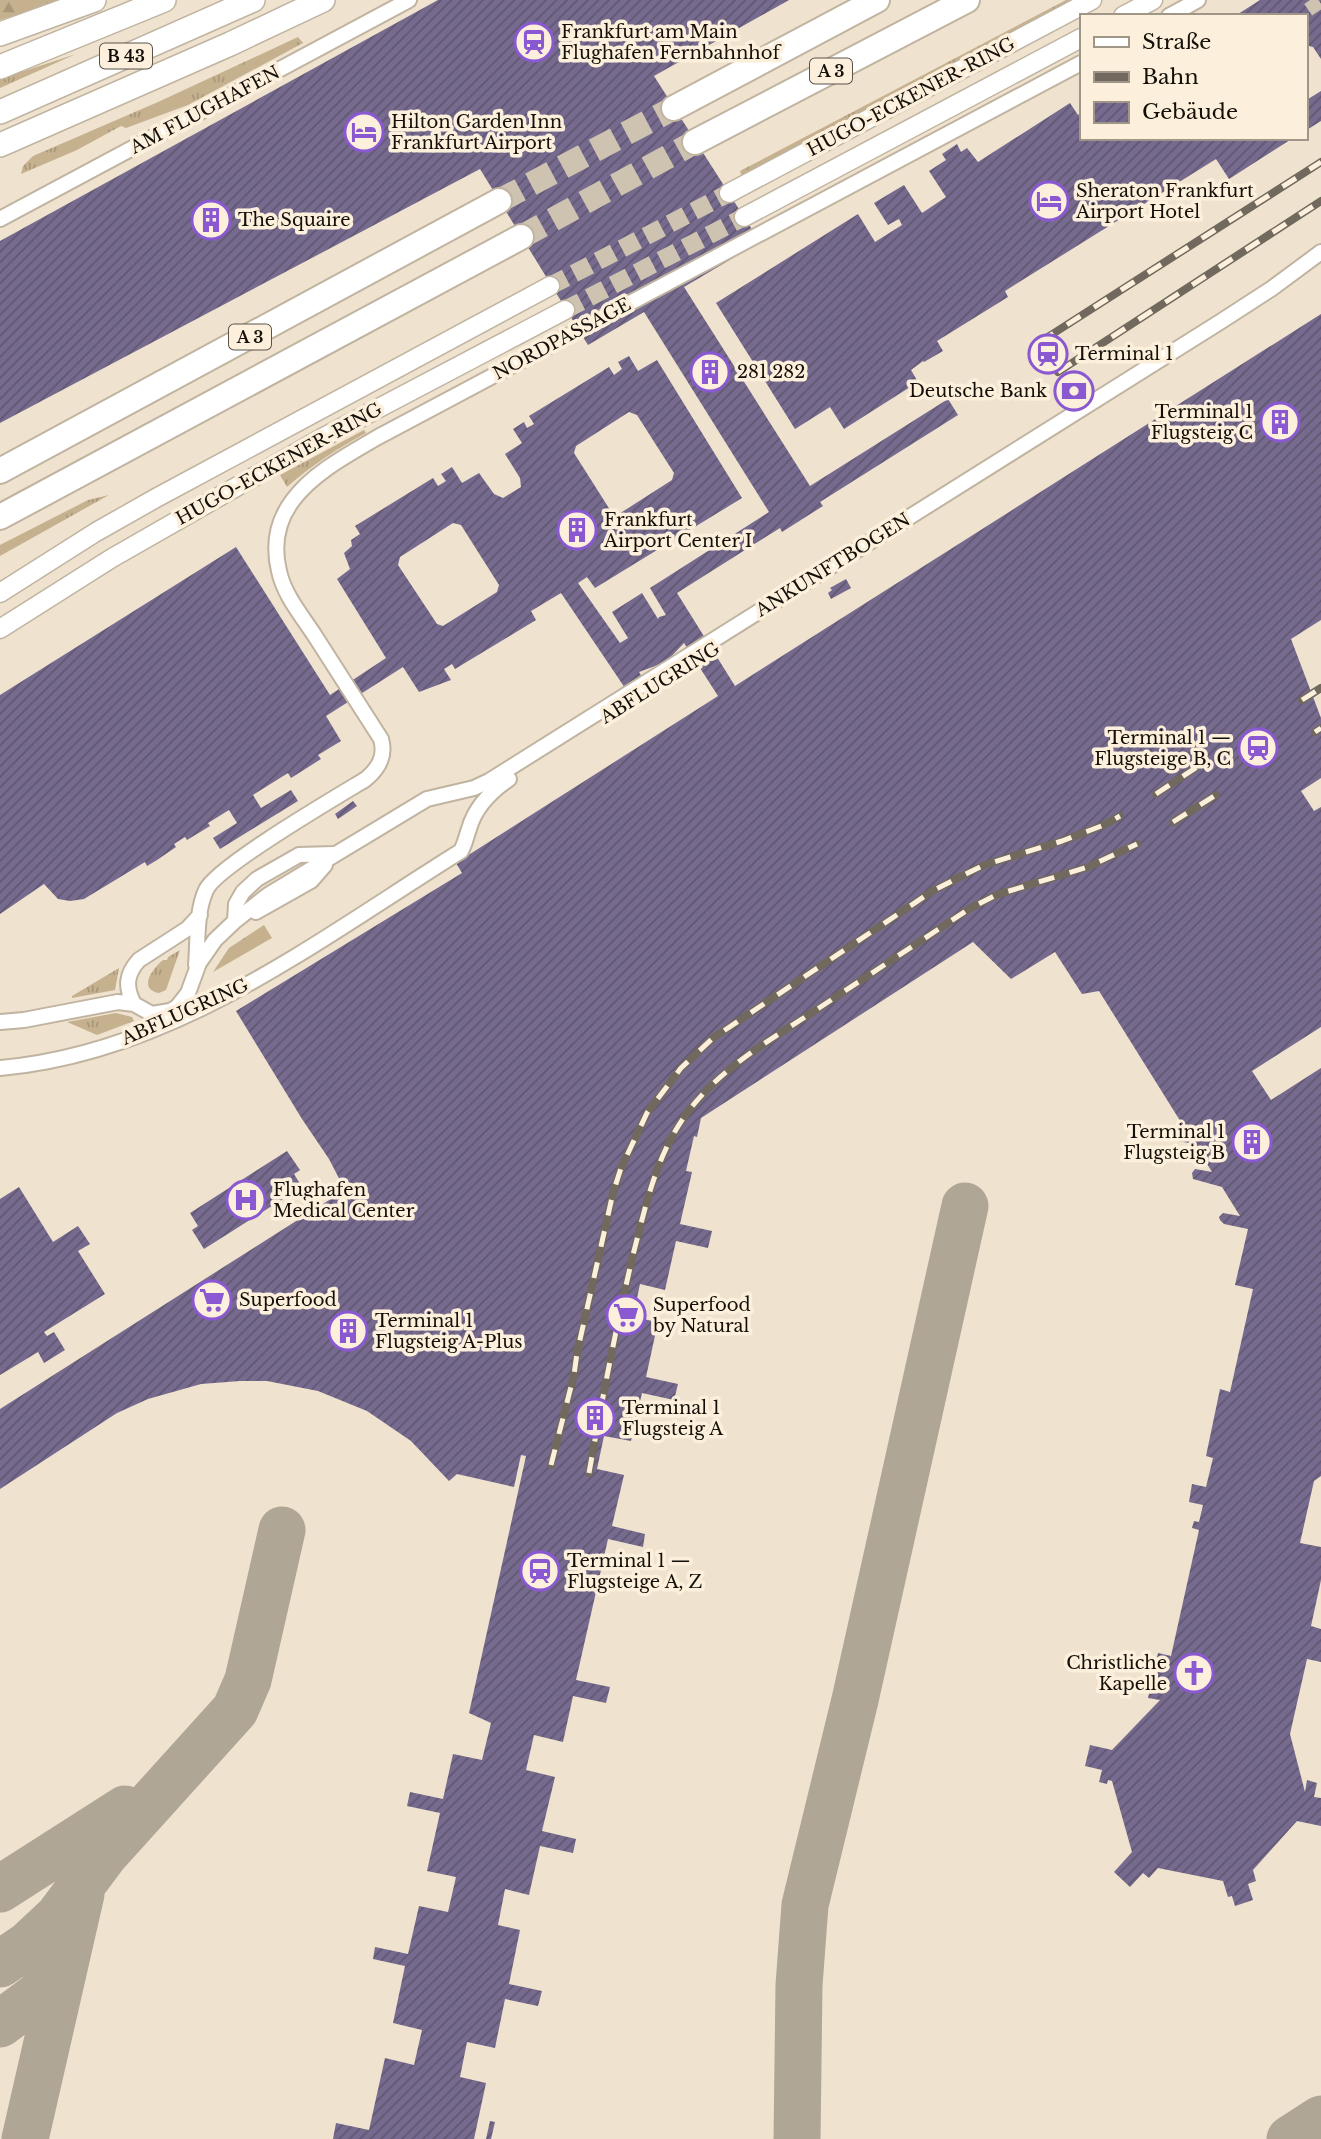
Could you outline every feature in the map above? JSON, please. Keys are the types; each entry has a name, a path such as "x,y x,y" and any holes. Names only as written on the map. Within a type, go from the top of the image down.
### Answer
{"highway":[{"path":"0,34 94,0"},
{"name":"B 43","path":"0,68 164,0"},
{"name":"B 43","path":"0,112 253,0"},
{"name":"B 43","path":"0,145 323,0"},
{"name":"A 3","path":"674,108 877,0"},
{"name":"A 3","path":"695,142 967,0"},
{"name":"A 3","path":"0,471 499,201"},
{"name":"A 3","path":"0,517 521,237"}],"street":[{"name":"AM FLUGHAFEN","path":"0,219 409,0"},
{"name":"HUGO-ECKENER-RING","path":"729,193 1092,0"},
{"path":"1127,14 1153,0"},
{"path":"1173,14 1198,0"},
{"name":"HUGO-ECKENER-RING","path":"744,217 1080,39"},
{"name":"NORDPASSAGE","path":"200,915 206,889 219,874 374,772 382,761 381,739 294,603 279,574 276,550 280,523 301,491 329,468 378,437 1080,64"},
{"name":"ANKUNFTBOGEN","path":"0,1022 118,1002 134,1004 152,1014 177,1007 188,993 195,972 210,947 235,921 268,895 427,799 474,788 489,781 1220,322 1321,252"},
{"name":"ABFLUGRING","path":"0,1068 59,1058 134,1037 205,1007 283,964 461,851 481,803 505,782 878,540 1321,263"},
{"name":"HUGO-ECKENER-RING","path":"0,593 156,498 550,286"},
{"name":"HUGO-ECKENER-RING","path":"0,629 112,558 320,439 565,310"},
{"path":"195,972 200,915"},
{"path":"134,1004 127,987 129,973 134,965 187,929 200,915"}],"green space":[{"path":"0,0 65,0 0,20"},
{"path":"1066,0 1077,0 742,177 740,171"},
{"path":"298,37 303,43 188,105 126,128 121,126 77,150 21,174 23,166 33,156"},
{"path":"76,54 0,88 0,79"},
{"path":"364,430 366,433 325,458 287,487 280,475"},
{"path":"109,495 0,556 0,545 88,500"},
{"path":"264,925 272,938 213,972 229,948"},
{"path":"180,950 166,990 159,993 152,991 148,983 155,968"},
{"path":"119,968 115,990 72,998 72,996"},
{"path":"116,1013 132,1017 134,1021 97,1035 67,1022"}],"building":[{"path":"438,0 789,0 654,76 760,242 684,287 810,486 948,399 958,415 820,502 823,506 782,532 780,528 677,593 735,686 1321,314 1321,620 1291,639 1321,718 1321,778 1301,791 1314,811 1321,807 1321,1027 1252,1071 1271,1100 1321,1068 1321,1476 1314,1481 1300,1543 1321,1547 1321,1580 1311,1626 1321,1629 1321,1662 1307,1659 1290,1734 1305,1792 1307,1780 1317,1783 1314,1797 1321,1798 1321,1826 1297,1821 1253,1870 1256,1881 1248,1884 1253,1900 1235,1906 1232,1896 1228,1897 1223,1881 1158,1868 1149,1878 1143,1873 1130,1887 1114,1872 1132,1852 1112,1781 1108,1780 1107,1784 1099,1782 1102,1770 1085,1766 1090,1745 1112,1750 1160,1700 1148,1698 1158,1653 1171,1656 1199,1530 1192,1528 1194,1521 1199,1522 1203,1505 1189,1502 1192,1484 1206,1487 1213,1458 1206,1456 1220,1389 1230,1392 1253,1289 1235,1285 1248,1229 1224,1224 1220,1220 1219,1217 1223,1213 1240,1216 1222,1187 1193,1179 1192,1173 1195,1169 1212,1172 1195,1144 1172,1140 1164,1134 1165,1127 1184,1127 1099,991 1082,994 1055,952 1011,979 973,942 701,1118 686,1171 692,1172 680,1224 712,1231 708,1248 676,1241 665,1290 640,1284 633,1317 658,1322 646,1377 678,1384 674,1400 642,1393 631,1441 604,1436 597,1469 624,1475 612,1526 645,1534 643,1547 608,1539 576,1680 610,1687 606,1703 573,1696 563,1742 534,1735 526,1770 555,1777 542,1831 576,1839 573,1853 540,1846 529,1895 505,1889 498,1925 520,1930 509,1984 542,1991 538,2006 505,1999 495,2048 467,2042 460,2077 486,2083 474,2139 333,2139 336,2123 369,2130 385,2058 414,2065 422,2030 393,2023 405,1966 373,1959 375,1947 408,1954 419,1906 448,1912 456,1877 427,1871 440,1813 407,1806 410,1792 443,1799 453,1754 482,1760 491,1723 469,1713 526,1456 521,1455 514,1487 457,1474 449,1481 411,1441 367,1411 318,1391 267,1381 240,1381 201,1384 148,1399 117,1413 0,1489 0,1409 345,1190 329,1159 236,1011 462,873 456,863 718,696 684,643 666,662 639,672 642,677 625,688 561,593 531,611 536,620 455,669 452,664 444,669 451,680 419,692 403,667 326,716 341,741 318,755 321,759 291,778 288,773 253,795 261,808 291,790 298,801 220,849 213,838 237,823 229,810 208,823 210,826 187,840 185,837 174,844 176,847 157,860 147,866 145,862 84,899 58,899 44,884 0,914 0,695 236,547 330,695 386,658 337,579 350,569 344,553 352,546 351,540 360,534 355,526 433,478 438,486 446,481 441,474 452,467 462,483 479,473 494,494 503,498 521,487 520,478 505,454 522,443 513,429 524,422 527,428 534,424 529,416 609,367 614,375 622,369 618,362 629,356 638,371 657,360 742,498 595,588 587,577 578,583 620,643 628,638 612,612 642,593 658,619 666,615 650,588 769,512 644,312 588,345 480,169 0,423 0,241","holes":["629,412 637,415 674,473 672,480 619,514 612,513 574,453 576,446","453,523 461,525 499,585 497,592 443,626 437,624 398,565 400,557"]},
{"path":"1260,0 1321,0 1321,59 1313,47 1307,46 1307,14 1238,14"},
{"path":"1321,91 1321,121 1307,130 1307,100"},
{"path":"1070,103 1078,115 1080,114 1080,140 1290,140 1229,179 1216,159 1005,291 1008,297 937,341 943,351 911,370 918,382 844,429 830,407 795,429 716,303 858,214 875,242 902,225 899,219 888,225 874,203 904,185 922,213 946,197 929,171 946,160 942,154 957,144 961,152 967,148 978,162"},
{"path":"846,579 851,588 831,599 828,593 832,590 830,588"},
{"path":"353,801 357,806 338,819 335,814"},
{"name":"Flughafen Medical Center","path":"287,1151 300,1170 294,1174 302,1187 204,1249 192,1230 198,1226 190,1213"},
{"path":"19,1187 53,1242 78,1226 90,1244 78,1251 105,1294 44,1332 47,1336 54,1332 65,1350 44,1363 38,1352 0,1375 0,1199"},
{"path":"490,2121 495,2122 491,2139 486,2139"}],"taxiway":[{"path":"797,2139 799,1985 805,1905 855,1700 965,1206"},
{"path":"0,1964 28,1945 58,1917 105,1854 235,1710 248,1680 282,1530"},
{"path":"0,1889 125,1809"},
{"path":"25,2139 81,1894"},
{"path":"0,2024 40,1994 61,1963"},
{"path":"1290,2139 1321,2119"}],"tunnel":[{"path":"1310,0 1321,16"},
{"path":"499,201 674,108"},
{"path":"521,237 695,142"},
{"path":"550,286 729,193"},
{"path":"565,310 744,217"}],"railway":[{"path":"1040,342 1321,162"},
{"path":"1058,372 1321,201"},
{"path":"1302,700 1321,688"},
{"path":"1315,732 1321,728"},
{"path":"1156,794 1197,767"},
{"path":"1173,822 1216,795"},
{"path":"551,1465 621,1168 647,1113 681,1068 713,1038 934,890 984,865 1062,841 1120,816"},
{"path":"589,1473 621,1309 648,1199 667,1146 687,1113 715,1082 748,1055 969,909 996,895 1088,867 1137,844"}],"place":[{"name":"Frankfurt am Main Flughafen Fernbahnhof","path":"534,42"},
{"name":"Hilton Garden Inn Frankfurt Airport","path":"364,132"},
{"name":"Sheraton Frankfurt Airport Hotel","path":"1049,201"},
{"name":"The Squaire","path":"211,220"},
{"name":"Terminal 1","path":"1048,354"},
{"name":"281 282","path":"710,372"},
{"name":"Deutsche Bank","path":"1074,391"},
{"name":"Terminal 1 Flugsteig C","path":"1280,422"},
{"name":"Frankfurt Airport Center I","path":"577,530"},
{"name":"Terminal 1 — Flugsteige B, C","path":"1258,748"},
{"name":"Terminal 1 Flugsteig B","path":"1252,1142"},
{"name":"Flughafen Medical Center","path":"246,1200"},
{"name":"Superfood","path":"212,1300"},
{"name":"Superfood by Natural","path":"626,1315"},
{"name":"Terminal 1 Flugsteig A-Plus","path":"348,1331"},
{"name":"Terminal 1 Flugsteig A","path":"595,1418"},
{"name":"Terminal 1 — Flugsteige A, Z","path":"540,1571"},
{"name":"Christliche Kapelle","path":"1194,1673"}]}
